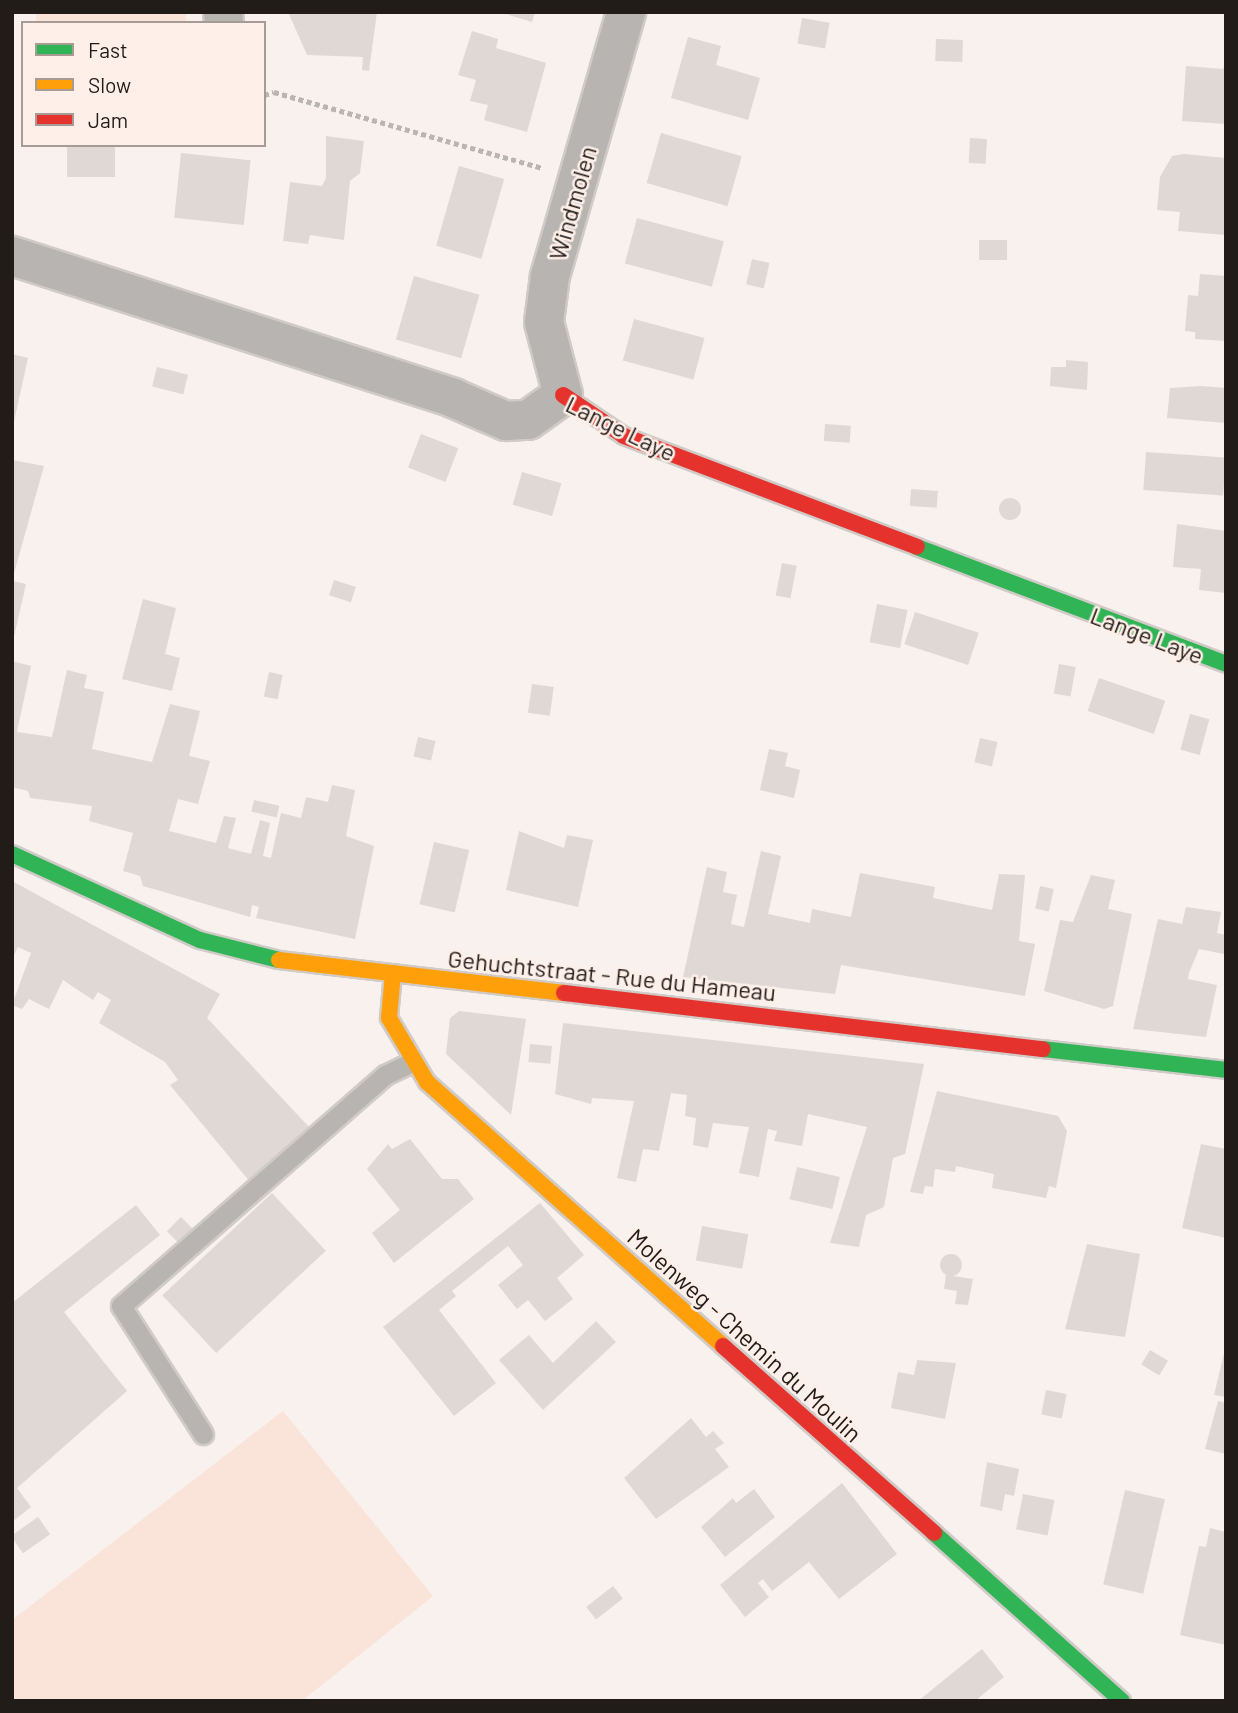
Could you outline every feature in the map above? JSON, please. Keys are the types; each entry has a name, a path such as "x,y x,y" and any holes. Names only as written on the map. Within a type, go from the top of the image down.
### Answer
{"street":[{"name":"Windmolen","path":"562,395 544,321 579,178 626,12"},
{"name":"Lange Laye","path":"12,256 453,398 506,421 528,420 562,395 624,436 1226,664"},
{"name":"Gehuchtstraat - Rue du Hameau","path":"12,854 200,940 277,960 1226,1070"},
{"name":"Molenweg - Chemin du Moulin","path":"393,974 389,1018 412,1062 1122,1701"}],"lane":[{"path":"203,1434 121,1306 385,1075 412,1062"}],"path":[{"path":"266,94 274,92 579,178"}],"shaded area":[{"path":"36,12 186,12 186,21 36,21"},
{"path":"283,1411 433,1596 302,1701 12,1701 12,1620"}],"building":[{"path":"288,12 377,12 369,71 362,70 363,57 307,55"},
{"path":"499,12 535,12 532,22"},
{"path":"802,18 830,23 825,48 797,44"},
{"path":"472,31 498,39 496,48 546,63 527,132 484,120 488,105 470,101 476,80 458,75"},
{"path":"688,37 721,46 716,65 760,78 748,120 671,98"},
{"path":"936,39 963,40 962,62 935,61"},
{"path":"1226,61 1226,124 1182,121 1186,66 1223,69"},
{"path":"661,133 742,156 727,206 647,183"},
{"path":"326,136 364,141 360,173 350,181 344,240 310,235 308,244 283,241 290,182 322,186 326,178"},
{"path":"970,138 987,139 986,164 969,163"},
{"path":"67,147 115,147 115,177 67,177"},
{"path":"181,153 251,160 244,225 174,218"},
{"path":"1184,154 1226,158 1226,235 1178,231 1180,212 1157,210 1160,177 1172,156"},
{"path":"459,166 504,179 481,259 436,246"},
{"path":"637,218 724,241 712,287 625,263"},
{"path":"979,240 1007,240 1007,260 979,260"},
{"path":"752,259 770,263 764,288 746,284"},
{"path":"1200,274 1226,276 1226,341 1195,339 1195,332 1185,331 1188,295 1198,296"},
{"path":"414,276 479,295 461,358 396,339"},
{"path":"634,319 705,338 693,379 623,361"},
{"path":"12,354 28,358 13,426 12,426"},
{"path":"1066,360 1088,362 1087,390 1050,386 1051,367 1066,367"},
{"path":"157,367 188,375 183,394 152,386"},
{"path":"1170,388 1226,388 1226,423 1167,418"},
{"path":"825,424 851,426 850,443 824,441"},
{"path":"421,434 458,448 445,482 408,468"},
{"path":"1146,452 1226,458 1223,495 1143,490"},
{"path":"12,460 44,466 13,577 12,577"},
{"path":"522,472 561,483 552,516 513,505"},
{"path":"911,489 938,491 937,508 910,506"},
{"path":"1010,498 1018,501 1021,509 1018,517 1010,520 1002,517 999,509 1002,501"},
{"path":"1177,524 1226,531 1226,593 1199,590 1201,569 1173,567"},
{"path":"782,563 797,566 790,598 776,595"},
{"path":"334,580 356,587 351,602 329,595"},
{"path":"12,581 26,584 13,641 12,640"},
{"path":"143,599 176,608 165,654 180,658 172,691 122,679"},
{"path":"877,604 907,610 900,648 870,642"},
{"path":"915,612 979,633 968,665 904,644"},
{"path":"12,661 31,666 17,732 52,737 67,670 87,675 84,688 104,692 92,749 152,762 170,704 200,711 189,756 210,761 198,804 178,799 169,831 216,843 224,816 236,818 228,848 251,854 260,820 270,823 263,856 271,858 281,813 301,818 306,797 328,802 332,785 355,790 346,836 374,846 355,939 256,918 259,907 252,905 250,917 143,886 140,876 123,871 133,833 89,821 92,806 30,798 28,791 12,787"},
{"path":"1059,664 1076,667 1071,696 1054,694"},
{"path":"269,672 283,675 277,699 264,696"},
{"path":"1099,678 1165,701 1154,734 1088,711"},
{"path":"532,684 554,687 550,716 528,713"},
{"path":"1190,714 1209,719 1200,755 1180,750"},
{"path":"418,737 436,741 431,761 414,756"},
{"path":"980,738 998,742 992,766 974,762"},
{"path":"769,749 788,753 785,766 800,770 794,798 760,790"},
{"path":"254,800 279,806 277,818 251,812"},
{"path":"519,831 564,848 567,835 593,840 578,907 506,890"},
{"path":"434,842 469,850 455,912 420,904"},
{"path":"761,851 781,856 768,914 810,923 812,909 851,917 860,873 935,887 933,898 992,910 999,874 1025,875 1019,941 1035,944 1025,996 841,965 835,994 683,977 707,867 727,872 723,892 737,895 731,924 744,927"},
{"path":"1091,875 1115,880 1108,909 1132,914 1113,1006 1104,1009 1044,991 1060,920 1073,922"},
{"path":"12,881 220,994 207,1018 309,1127 250,1182 170,1085 178,1080 165,1062 99,1023 111,1000 98,992 93,1000 63,980 49,1009 29,999 22,1009 12,1005 31,953 18,947 12,959"},
{"path":"1040,886 1054,889 1049,911 1035,908"},
{"path":"1186,907 1221,912 1217,933 1226,935 1224,954 1199,949 1189,973 1188,979 1217,985 1206,1037 1133,1029 1158,919 1182,924"},
{"path":"459,1011 526,1019 511,1115 446,1054 450,1018"},
{"path":"563,1023 924,1064 905,1154 893,1158 884,1207 866,1215 859,1247 830,1243 867,1127 808,1114 802,1146 774,1141 777,1131 768,1129 759,1177 739,1173 749,1127 713,1123 708,1148 693,1145 696,1118 685,1116 687,1095 671,1093 659,1151 643,1149 636,1182 617,1178 634,1101 592,1098 591,1104 555,1094"},
{"path":"530,1044 552,1046 550,1064 528,1062"},
{"path":"937,1091 1058,1116 1067,1131 1056,1188 1049,1186 1046,1198 992,1188 994,1174 956,1166 955,1172 935,1169 933,1187 925,1186 923,1194 910,1192"},
{"path":"410,1139 442,1179 458,1179 474,1199 394,1263 372,1233 400,1210 367,1169 388,1144 392,1149"},
{"path":"1201,1144 1226,1149 1226,1238 1182,1228"},
{"path":"797,1167 840,1177 832,1209 790,1199"},
{"path":"272,1193 326,1251 216,1353 162,1295"},
{"path":"540,1203 584,1255 557,1278 573,1299 545,1321 528,1300 517,1309 498,1285 523,1265 508,1246 452,1291 456,1296 439,1310 496,1383 454,1416 383,1327"},
{"path":"136,1205 160,1235 64,1312 127,1391 17,1488 31,1507 12,1522 12,1303"},
{"path":"181,1217 195,1231 181,1245 167,1231"},
{"path":"702,1226 748,1234 742,1269 696,1260"},
{"path":"1087,1244 1140,1254 1125,1337 1065,1329"},
{"path":"951,1254 959,1257 962,1265 959,1273 951,1276 943,1273 940,1265 943,1257"},
{"path":"946,1275 973,1279 968,1305 955,1304 957,1291 944,1289"},
{"path":"596,1321 616,1342 543,1410 499,1360 529,1335 553,1363"},
{"path":"1226,1349 1226,1397 1214,1395"},
{"path":"1150,1350 1168,1361 1159,1375 1141,1365"},
{"path":"917,1360 956,1363 945,1419 891,1408 898,1372 914,1375"},
{"path":"1046,1390 1067,1394 1062,1419 1041,1415"},
{"path":"1218,1401 1226,1403 1226,1454 1205,1449"},
{"path":"691,1418 706,1437 713,1431 724,1443 715,1449 729,1467 656,1519 624,1478"},
{"path":"987,1462 1019,1469 1014,1496 1005,1494 1002,1511 980,1506"},
{"path":"842,1483 897,1554 839,1599 809,1562 772,1591 763,1579 758,1583 769,1597 745,1617 720,1585"},
{"path":"754,1489 775,1517 725,1557 701,1527 733,1498 736,1503"},
{"path":"1125,1490 1165,1499 1143,1594 1103,1585"},
{"path":"1023,1494 1054,1500 1048,1535 1016,1529"},
{"path":"38,1517 50,1534 23,1553 12,1535"},
{"path":"1210,1528 1226,1532 1226,1645 1180,1635 1199,1546 1206,1547"},
{"path":"613,1586 623,1599 596,1620 586,1607"},
{"path":"982,1649 1004,1677 975,1701 918,1701"}],"traffic: fast":[{"path":"917,547 1226,664"},
{"path":"12,854 200,940 279,960"},
{"path":"1043,1049 1226,1070"},
{"path":"934,1533 1122,1701"}],"traffic: slow":[{"path":"279,960 564,993"},
{"path":"393,973 389,1018 427,1082 723,1346"}],"traffic: jam":[{"path":"563,395 624,436 917,547"},
{"path":"564,993 1043,1049"},
{"path":"723,1346 934,1533"}]}
